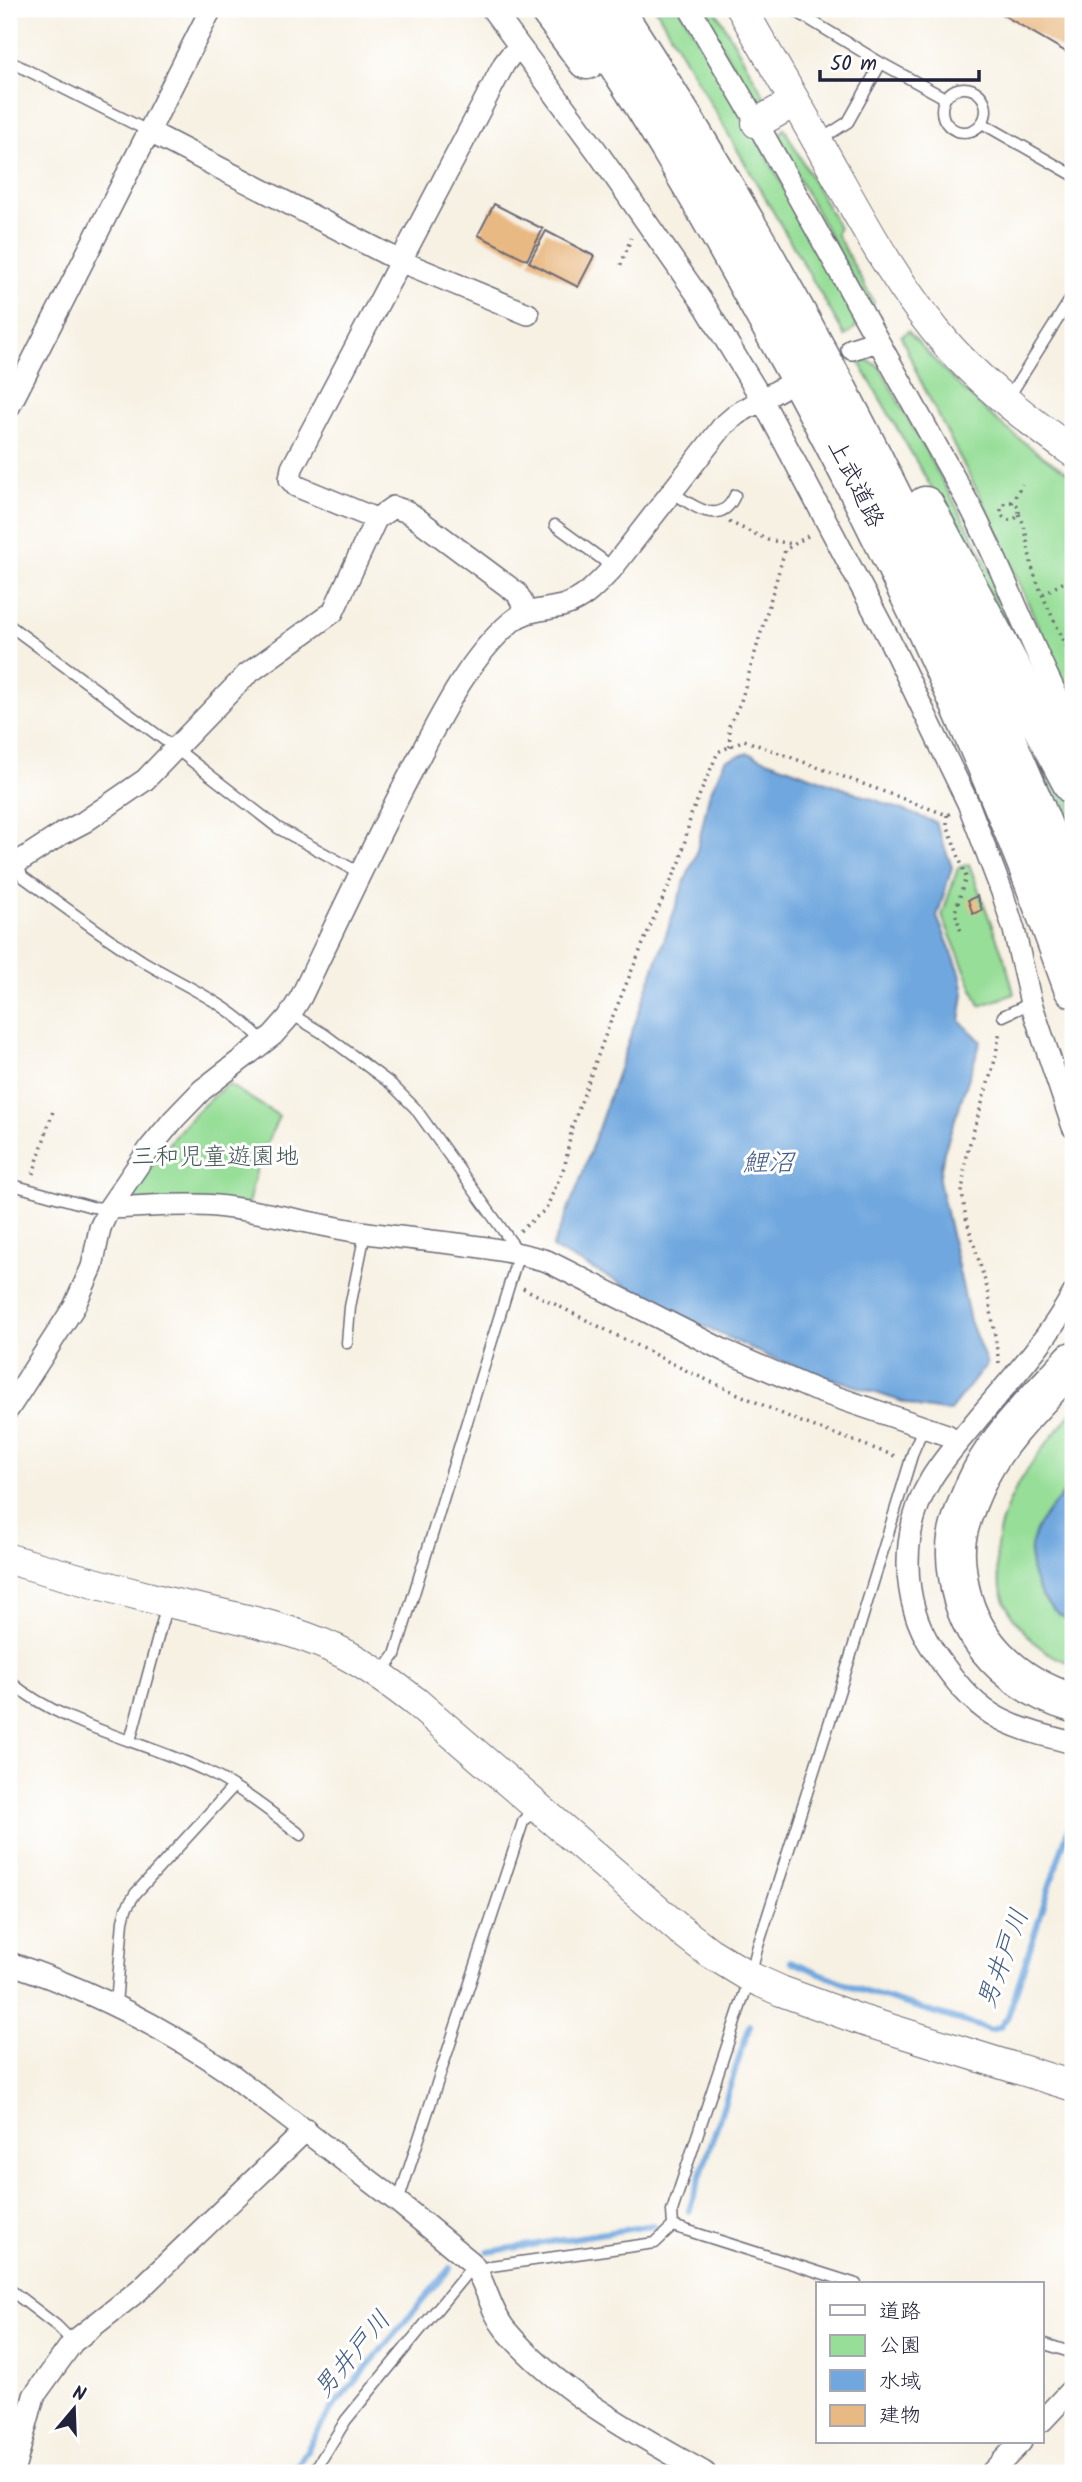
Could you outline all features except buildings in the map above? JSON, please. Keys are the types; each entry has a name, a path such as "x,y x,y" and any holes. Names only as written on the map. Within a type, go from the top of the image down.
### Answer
{"highway":[{"path":"549,9 615,98 673,184 729,250"},
{"name":"上武道路","path":"581,9 678,162 729,250 792,363 890,555 983,758 1073,988"},
{"name":"上武道路","path":"614,9 679,109 778,276 866,440 990,704 1073,905"},
{"path":"641,9 853,374 1003,649 1073,785"},
{"path":"679,109 743,181 778,276"},
{"path":"1073,1361 1020,1421 982,1471 961,1522 956,1563 965,1609 975,1631 990,1651 1006,1668 1027,1683 1073,1703"},
{"path":"1073,1391 1025,1445 1001,1482 985,1514 979,1539 979,1560 988,1604 1009,1640 1042,1667 1073,1678"}],"street":[{"path":"9,407 211,9"},
{"path":"492,9 596,150 705,306 761,398 890,641 968,803 1010,917 1031,1003 1073,1128"},
{"path":"690,9 757,123 984,533 1034,648 1073,727"},
{"path":"742,9 864,226 899,280 951,349 1006,403 1073,452"},
{"path":"376,519 296,485 290,479 292,468 504,64 520,48"},
{"path":"757,123 794,102"},
{"path":"148,131 400,261 528,314"},
{"path":"852,349 877,341"},
{"path":"9,1408 74,1307 92,1267 100,1228 109,1208 150,1148 202,1090 264,1043 291,1014 394,805 458,689 477,661 511,621 527,612 563,606 581,598 611,570 723,426 761,398 784,387"},
{"path":"12,865 84,822 145,780 261,663 325,620 332,612 376,519 393,507 408,512 517,593 527,612"},
{"path":"109,1208 176,1205 219,1207 365,1233 476,1245 514,1246 725,1351 804,1385 947,1435 957,1442"},
{"path":"1073,1294 1057,1324 957,1442 931,1479 912,1525 908,1556 911,1595 924,1636 973,1702 1000,1721 1073,1743"},
{"path":"9,1559 167,1602 261,1623 338,1650 380,1675 460,1738 536,1808 679,1929 709,1952 750,1977 861,2021 1073,2086"},
{"path":"9,1963 116,2004 201,2053 398,2202 476,2269 492,2309 503,2326 550,2374 618,2423 705,2473"},
{"path":"13,2473 34,2396 74,2342 139,2290 306,2130"},
{"path":"1044,2419 1073,2388"},
{"path":"991,2473 1019,2444"}],"lane":[{"path":"792,9 945,98"},
{"path":"9,61 148,131"},
{"path":"818,141 848,122 881,63"},
{"path":"973,90 984,101 985,116 982,123 970,132 962,133 949,127 942,115 945,98 952,91 973,90"},
{"path":"982,123 1073,175"},
{"path":"1006,403 1073,295"},
{"path":"672,492 704,510 716,513 726,511 736,495"},
{"path":"555,525 603,560 611,570"},
{"path":"9,625 278,828 360,873"},
{"path":"12,865 23,877 144,961 232,1012 252,1028 264,1043"},
{"path":"1003,1016 1031,1003"},
{"path":"291,1014 324,1034 391,1084 415,1108 514,1246 510,1285 395,1655 380,1675"},
{"path":"9,1184 92,1207 109,1208"},
{"path":"346,1343 350,1307 365,1233"},
{"path":"673,2226 672,2211 750,1977 910,1462 924,1426"},
{"path":"130,1741 167,1602"},
{"path":"9,1681 32,1700 209,1773 264,1806 302,1835"},
{"path":"116,2004 126,1909 135,1894 233,1787"},
{"path":"398,2202 523,1822 536,1808"},
{"path":"313,2473 346,2420 466,2274 476,2269 655,2243 673,2226"},
{"path":"673,2226 850,2282"},
{"path":"9,2289 74,2342"},
{"path":"1044,2344 1073,2353"}],"path":[{"path":"621,265 632,237"},
{"path":"1019,514 1010,520 1002,515 1003,507 1012,503 1022,484"},
{"path":"1012,503 1018,506 1026,526 1030,558 1073,660"},
{"path":"716,513 734,526 793,544"},
{"path":"730,747 729,726 741,701 785,550 828,524"},
{"path":"1043,594 1073,577"},
{"path":"514,1246 528,1225 546,1209 565,1165 572,1127 608,1028 680,862 691,815 718,752 744,740 947,815"},
{"path":"947,815 968,803"},
{"path":"947,815 947,824 966,877 955,912 961,932"},
{"path":"1003,1016 995,1060 966,1156 962,1193 995,1320 1003,1389"},
{"path":"28,1189 54,1108"},
{"path":"510,1285 527,1289 687,1371 796,1420 910,1462"}],"green space":[{"path":"656,9 680,9 755,134 857,322 855,328 845,336"},
{"path":"701,9 715,9 766,99 750,96"},
{"path":"784,128 839,228 836,233 874,303 870,308 777,140"},
{"path":"908,331 945,372 985,410 1027,445 1073,476 1073,702 988,512 919,378 901,336"},
{"path":"868,361 879,366 974,538 1073,742 1073,752 962,541 859,362"},
{"path":"1004,686 1073,802 1073,850"},
{"path":"969,864 1006,963 1014,994 980,1006 942,916 958,868"},
{"name":"三和児童遊園地","path":"228,1084 279,1116 258,1164 248,1204 134,1201 130,1197 163,1151 187,1122"},
{"path":"1073,1411 1073,1664 1040,1647 1015,1620 1001,1591 996,1557 999,1533 1016,1489 1028,1468"}],"water":[{"name":"鯉沼","path":"748,753 935,822 952,867 937,917 960,972 964,994 960,1021 981,1041 944,1152 939,1180 970,1321 987,1364 949,1412 918,1407 769,1357 552,1248 579,1183 696,855 709,795 725,760"},
{"path":"1073,1483 1073,1622 1052,1608 1043,1598 1033,1574 1031,1549 1041,1521"}],"waterway":[{"name":"男井戸川","path":"791,1961 863,1991 991,2030 1000,2027 1008,2016 1073,1814"},
{"name":"男井戸川","path":"689,2211 750,2025"},
{"name":"男井戸川","path":"488,2252 654,2225"},
{"name":"男井戸川","path":"293,2473 330,2411 450,2268"}]}
